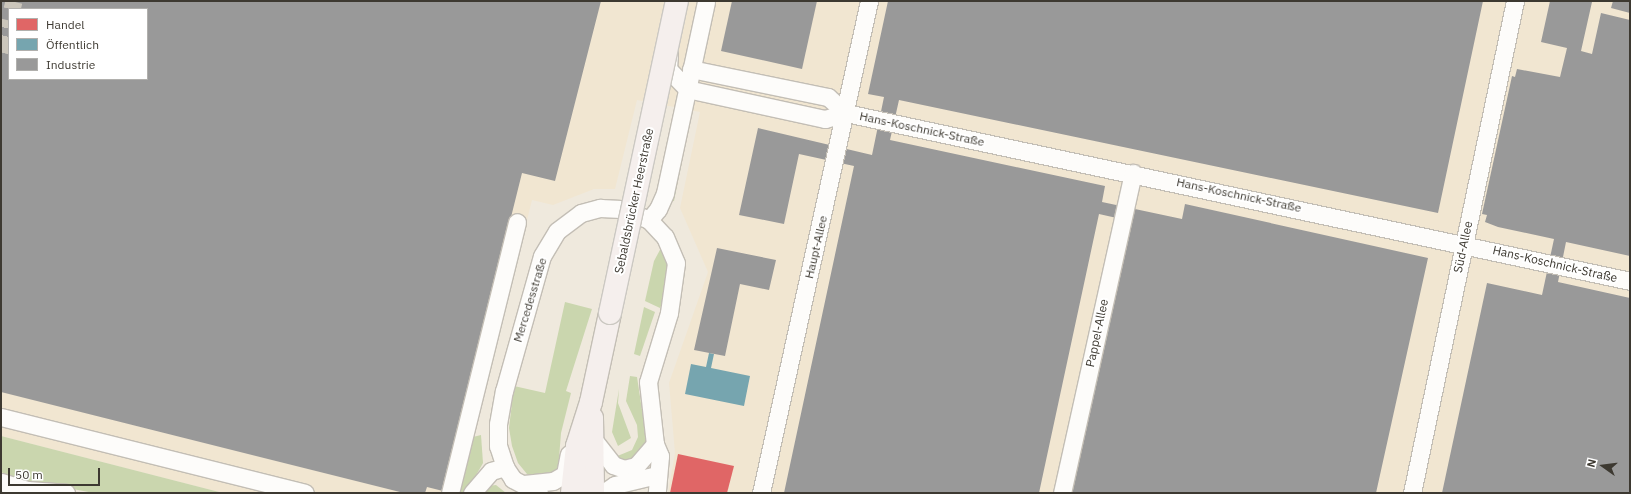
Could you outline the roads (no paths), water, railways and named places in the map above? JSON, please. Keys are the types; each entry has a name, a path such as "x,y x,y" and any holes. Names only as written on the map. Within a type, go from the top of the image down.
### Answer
{"main road":[{"name":"Sebaldsbrücker Heerstraße","path":"572,493 585,442 591,402 677,1"},
{"name":"Sebaldsbrücker Heerstraße","path":"585,442 593,493"}],"street":[{"path":"674,1 668,69 687,89"},
{"path":"649,220 658,209 665,193 706,1"},
{"name":"Haupt-Allee","path":"761,493 846,113 869,1"},
{"name":"Süd-Allee","path":"1412,493 1515,1"},
{"name":"Hans-Koschnick-Straße","path":"691,69 828,97 846,113"},
{"name":"Hans-Koschnick-Straße","path":"687,89 825,118 846,113 1133,173 1630,281"},
{"name":"Pappel-Allee","path":"1062,493 1133,173"},
{"name":"Mercedesstraße","path":"539,493 521,484 505,467 498,446 498,424 522,320 542,256 557,231 581,213 600,208 621,209 649,220 665,237 676,263 669,313 648,382 655,444 660,456 657,475 657,493"},
{"path":"450,493 517,222"},
{"path":"1,416 305,493"},
{"path":"521,484 553,481 565,474 570,451 585,442 613,464 624,469 636,466 655,444"},
{"path":"472,493 491,471 505,467"},
{"path":"603,493 615,484 657,475"},
{"path":"1,482 27,490 66,493"}],"tunnel":[{"path":"12,8 14,1"},
{"path":"1,52 8,24"}]}
